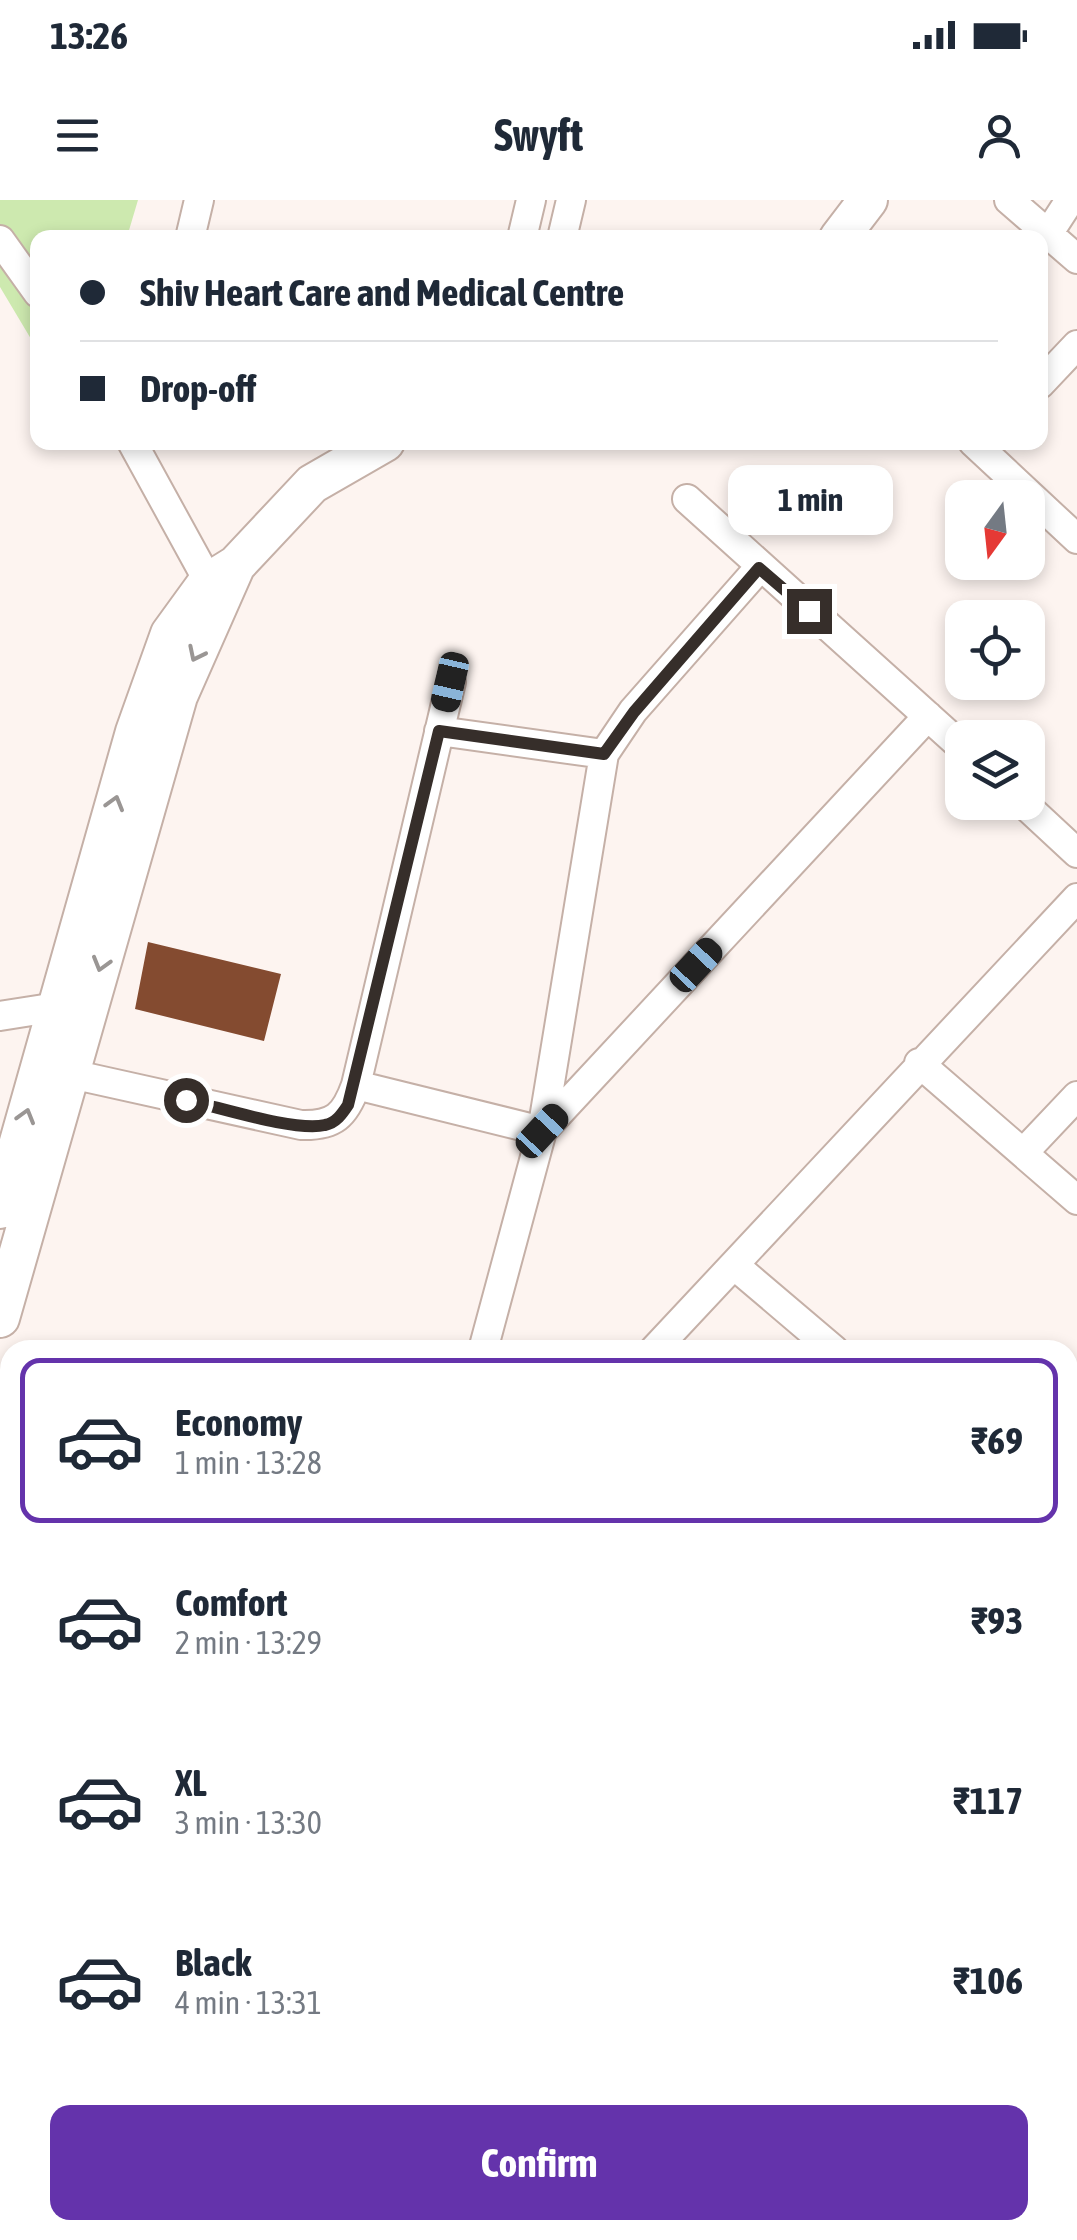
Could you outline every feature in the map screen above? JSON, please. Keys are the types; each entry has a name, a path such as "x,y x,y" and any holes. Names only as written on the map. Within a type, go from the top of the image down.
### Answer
{"main road":[{"path":"845,230 868,200"},
{"path":"0,1206 156,669 186,608 221,583 312,484 371,450"},
{"path":"0,1318 11,1264 71,1074 178,696 221,583"}],"street":[{"path":"192,230 199,200"},
{"path":"524,230 531,200"},
{"path":"564,230 572,200"},
{"path":"1009,200 1043,230"},
{"path":"1070,200 1048,234 1077,259"},
{"path":"0,240 30,282"},
{"path":"1048,375 1077,344"},
{"path":"138,450 221,583"},
{"path":"985,450 1077,540"},
{"path":"686,499 945,732"},
{"path":"486,1340 542,1131 604,754 634,712 759,568"},
{"path":"71,1074 300,1126 335,1122 356,1085 450,682"},
{"path":"542,1131 928,716"},
{"path":"439,731 604,754"},
{"path":"1041,820 1077,853"},
{"path":"663,1340 1077,898"},
{"path":"0,1016 56,1007"},
{"path":"919,1063 1077,1200"},
{"path":"356,1085 542,1131"},
{"path":"1023,1153 1077,1096"},
{"path":"0,1206 11,1264"},
{"path":"734,1265 822,1340"}],"green space":[{"path":"0,200 138,200 129,230 30,230 30,337 0,287"}],"building":[{"path":"148,942 281,974 264,1041 135,1009"}],"route":[{"path":"186,1100 300,1126 335,1122 348,1105 356,1085 439,731 604,754 634,712 759,568 809,611"}]}
